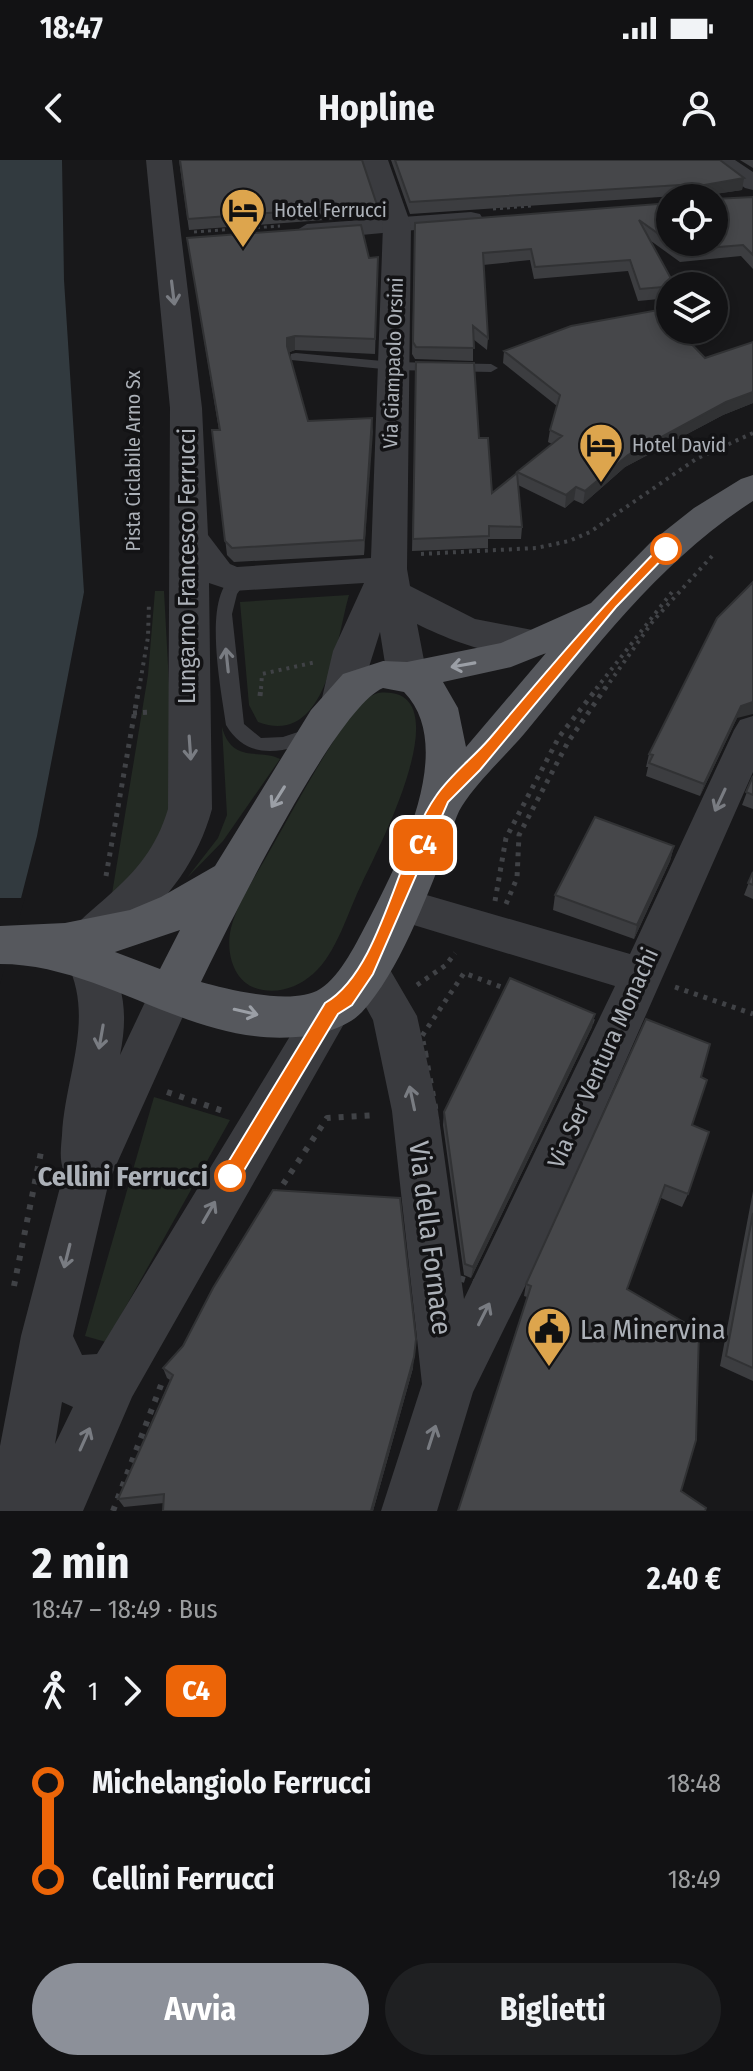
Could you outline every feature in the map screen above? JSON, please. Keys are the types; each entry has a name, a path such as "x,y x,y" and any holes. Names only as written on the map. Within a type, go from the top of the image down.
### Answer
{"main road":[{"path":"442,799 475,766 611,604 686,530 753,486"},
{"path":"171,994 228,880 331,714 370,678 407,676 498,658 539,643 611,604"},
{"path":"61,948 171,994 271,1017 331,1008 346,1000 367,969 399,904 442,799 443,743 437,708 424,686 407,676"},
{"path":"61,948 168,915 228,880"}],"street":[{"name":"Lungarno Francesco Ferrucci","path":"61,948 167,866 187,824 191,789 186,408 178,242 159,160"},
{"name":"Via Giampaolo Orsini","path":"375,160 397,225 393,366 397,572"},
{"path":"720,160 753,183"},
{"path":"276,234 397,225 498,213"},
{"path":"190,536 217,572 239,580 397,572"},
{"path":"397,572 431,617 471,633 539,643"},
{"path":"397,572 407,676"},
{"path":"331,714 353,651 397,572"},
{"name":"Via Ser Ventura Monachi","path":"449,1384 519,1245 753,730"},
{"path":"399,904 640,975"},
{"path":"61,948 99,980 105,1001 87,1119 85,1180"},
{"name":"Via della Fornace","path":"367,969 395,1016 415,1111 449,1384 409,1511"},
{"path":"16,1511 47,1336 85,1180 171,994"},
{"path":"54,1511 113,1378 331,1008"},
{"path":"47,1336 56,1368 67,1379 80,1383 113,1378"}],"lane":[{"path":"296,357 393,366 491,368"},
{"path":"239,580 224,602 223,614 235,725 241,737 263,745 286,744 331,714"}],"path":[{"path":"498,213 539,205"},
{"path":"397,572 569,541 590,532 696,459 753,433"},
{"path":"568,742 559,737 629,644 711,545"},
{"path":"506,905 517,878 519,835 568,742 653,621 721,548"},
{"path":"104,891 148,637 149,589"},
{"path":"260,705 262,674 317,662"},
{"path":"133,713 164,712"},
{"path":"640,975 753,1014"},
{"path":"152,1088 233,1114"},
{"path":"274,1198 327,1118"},
{"path":"12,1292 43,1140"},
{"path":"291,1144 304,1151"},
{"path":"113,1511 166,1374"}],"shaded area":[{"path":"0,160 62,160 64,280 84,592 37,836 0,980"},
{"path":"155,591 164,591 176,814 170,837 111,900 148,675"},
{"path":"349,595 333,662 314,705 300,719 281,726 258,722 249,705 240,602"},
{"path":"378,693 403,697 415,714 415,741 408,773 383,839 335,943 321,965 308,978 290,988 270,991 253,987 234,967 229,948 231,928 238,908 331,745 359,705"},
{"path":"222,727 227,739 240,751 280,759 223,841 187,878 218,838 227,815"},
{"path":"154,1097 230,1120 106,1342 85,1336"}],"pier":[{"path":"0,898 25,898 0,984"}],"building":[{"path":"180,160 362,160 377,205 188,219"},
{"path":"395,160 720,160 744,178 710,184 656,184 656,186 410,202"},
{"path":"753,197 753,255 743,245 728,246 728,198"},
{"path":"656,204 656,232 639,220 667,272 656,272 656,288 640,289 630,260 535,267 531,249 483,253 488,338 473,326 474,348 416,347 413,342 415,223"},
{"path":"361,225 369,258 378,257 375,339 295,336 287,338 287,346 308,421 372,418 364,540 232,548 225,541 212,430 220,430 187,238"},
{"path":"656,310 656,344 692,344 705,358 753,342 753,392 726,402 628,455 585,491 576,487 566,495 517,472 562,436 550,430 560,395 504,351 571,326"},
{"path":"416,362 474,363 479,438 488,438 492,493 517,473 522,527 489,526 489,536 413,539"},
{"path":"753,582 753,702 741,706 704,784 649,763 653,755 649,754 717,618"},
{"path":"753,776 753,795 746,792"},
{"path":"595,817 674,846 637,925 555,895"},
{"path":"510,978 595,1014 473,1267 465,1264 444,1112"},
{"path":"646,1019 710,1044 701,1077 707,1080 692,1125 709,1132 688,1194 665,1185 627,1289 699,1331 696,1440 681,1491 706,1508 705,1511 458,1511 531,1286 526,1284"},
{"path":"273,1190 400,1198 416,1339 414,1357 371,1511 163,1511 164,1494 118,1499 173,1375 163,1368 183,1346 213,1288"},
{"path":"753,1213 753,1368 726,1356"}],"bus line":[{"name":"C4","path":"230,1176 331,1008 346,1000 367,969 399,904 442,799 475,766 611,604 666,549"}],"place":[{"name":"Hotel Ferrucci","path":"243,249"},
{"name":"Hotel David","path":"601,484"},
{"name":"Cellini Ferrucci","path":"230,1176"},
{"name":"La Minervina","path":"549,1368"}]}
